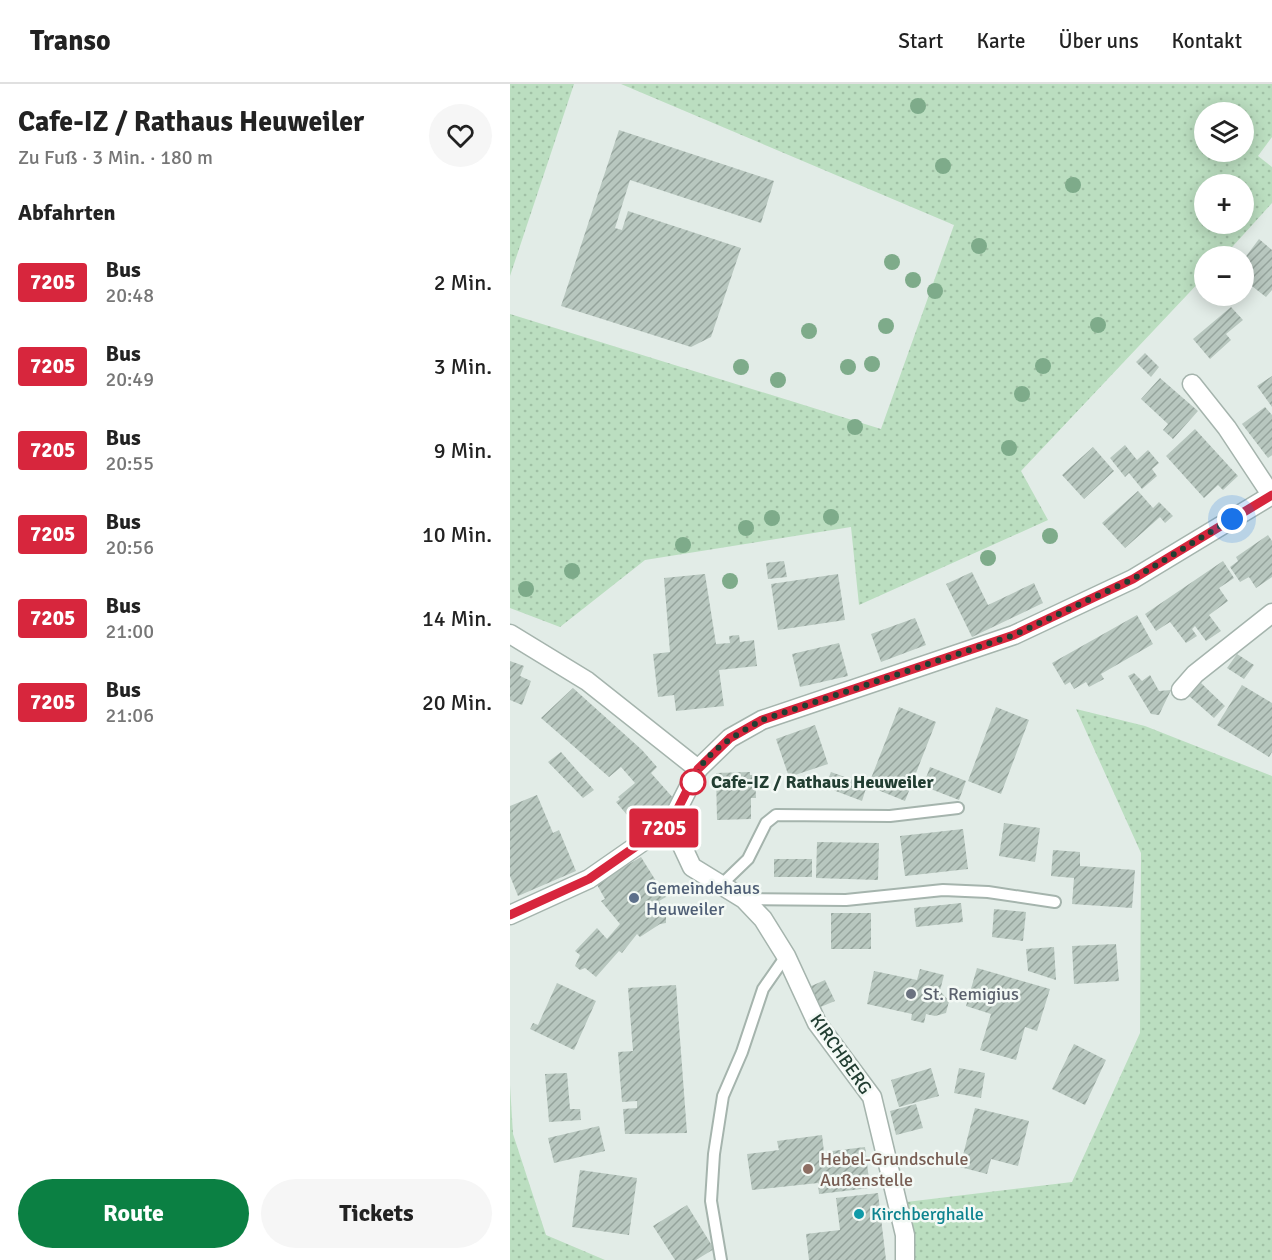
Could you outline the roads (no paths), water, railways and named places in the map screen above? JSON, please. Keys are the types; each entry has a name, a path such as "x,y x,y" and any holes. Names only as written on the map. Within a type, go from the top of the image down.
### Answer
{"street":[{"path":"510,915 589,879 671,822 698,769 730,738 762,720 1014,635 1133,579 1272,496 1227,428 1192,384"},
{"path":"1180,690 1195,675 1272,613"},
{"path":"510,634 587,681 698,769"},
{"name":"KIRCHBERG","path":"671,822 692,867 744,899 763,919 786,956 817,1023 872,1097 906,1235 905,1260"}],"lane":[{"path":"721,885 748,859 766,823 776,815 890,816 958,808"},
{"path":"744,899 846,900 943,890 988,892 1055,902"},
{"path":"721,1260 711,1201 714,1154 723,1096 742,1052 763,989 786,956"}],"place":[{"name":"Cafe-IZ / Rathaus Heuweiler","path":"693,782"},
{"name":"Gemeindehaus Heuweiler","path":"634,898"},
{"name":"St. Remigius","path":"911,994"},
{"name":"Hebel-Grundschule Außenstelle","path":"808,1169"},
{"name":"Kirchberghalle","path":"859,1214"}]}
